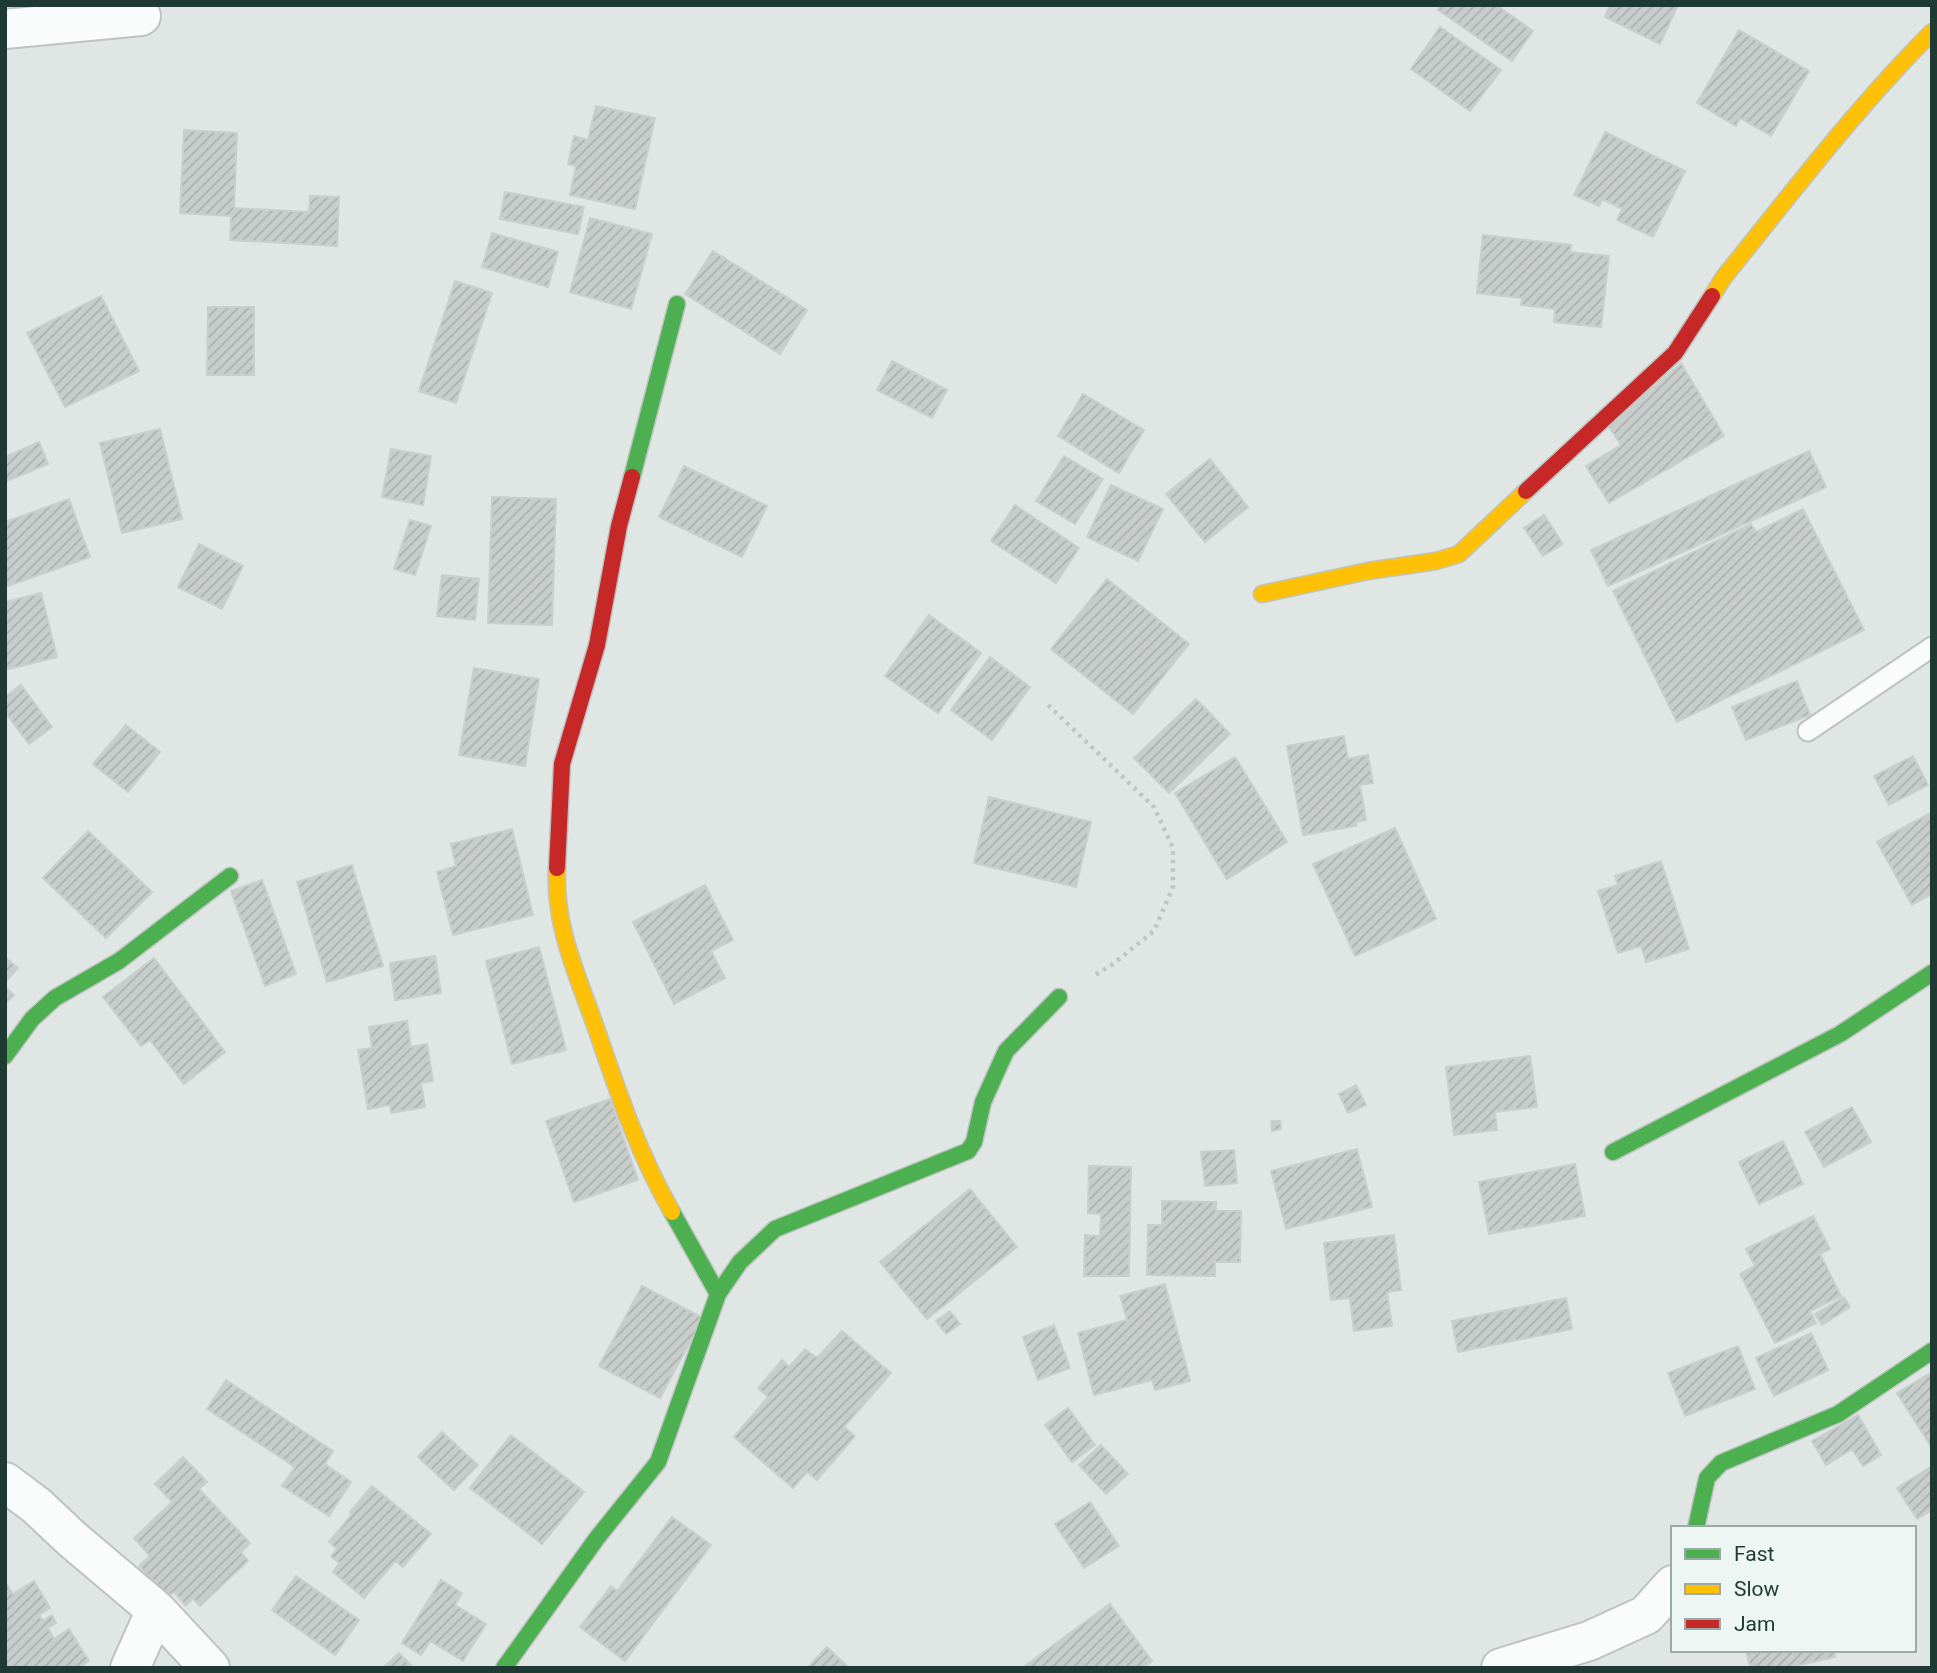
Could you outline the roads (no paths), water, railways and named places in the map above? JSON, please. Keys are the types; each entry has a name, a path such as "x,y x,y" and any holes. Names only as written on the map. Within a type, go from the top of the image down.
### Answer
{"street":[{"path":"5,29 141,16"},
{"path":"1262,594 1368,571 1436,561 1459,554 1675,353 1724,277 1895,69 1932,32"},
{"path":"677,304 619,526 597,645 562,764 556,887 560,925 632,1131 649,1172 718,1294"},
{"path":"5,1056 32,1019 55,998 119,961 230,876"},
{"path":"1613,1153 1840,1034 1932,973"},
{"path":"504,1668 597,1538 658,1462 718,1294 740,1262 775,1229 968,1151 974,1142 984,1102 1006,1051 1059,998"},
{"path":"1696,1526 1707,1478 1721,1463 1838,1414 1932,1351"},
{"path":"5,1482 37,1506 156,1609 210,1668"},
{"path":"1501,1668 1589,1641 1646,1615 1671,1587"},
{"path":"130,1668 156,1609"}],"lane":[{"path":"1808,731 1932,647"}]}
